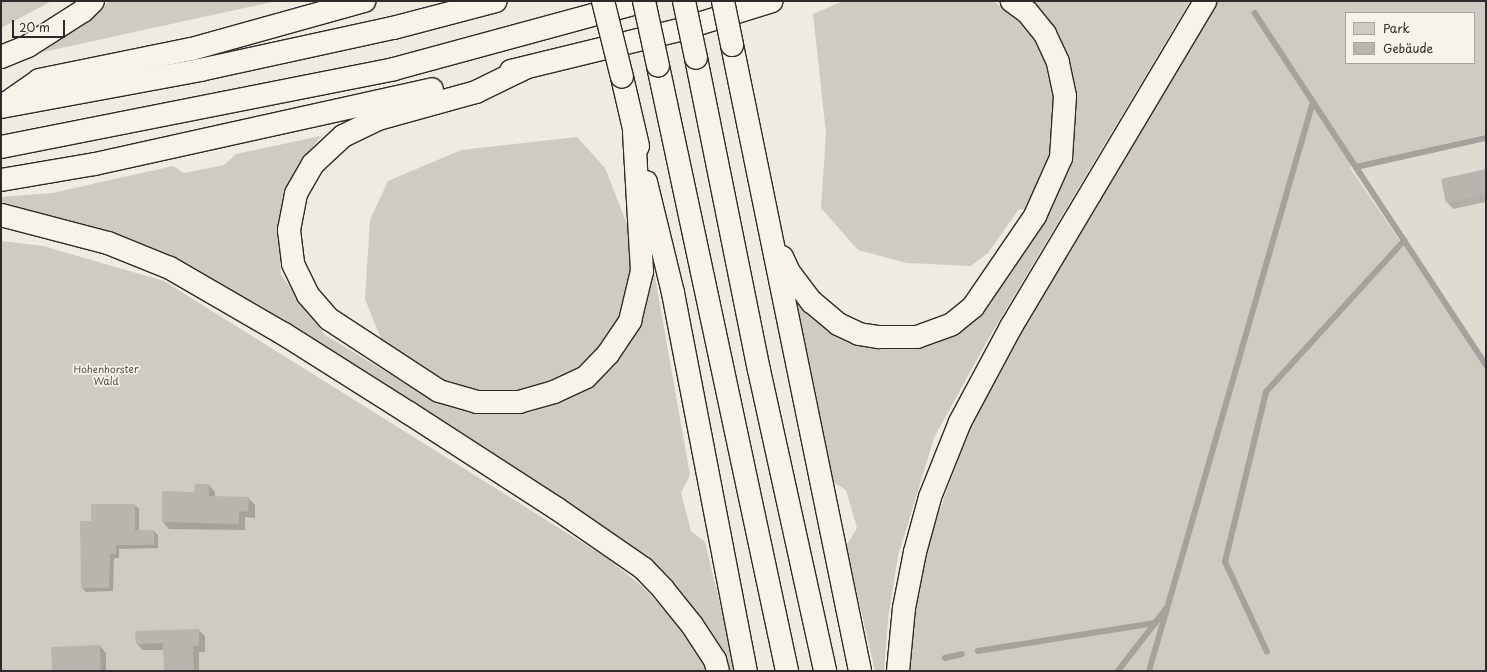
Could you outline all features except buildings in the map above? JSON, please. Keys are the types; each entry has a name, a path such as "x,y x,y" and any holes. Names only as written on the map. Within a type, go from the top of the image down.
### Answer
{"highway":[{"path":"1,57 28,46 83,11 93,1"},
{"path":"2,106 39,80 192,49 364,1"},
{"path":"2,106 200,70 393,28 496,1"},
{"path":"603,1 673,293 746,671"},
{"path":"1,147 394,69 644,1 787,671"},
{"path":"684,1 759,370 824,671"},
{"path":"722,1 772,235 828,525 860,671"},
{"path":"1,180 95,164 525,68 678,30 772,1"},
{"path":"772,235 789,272 812,302 838,324 859,334 879,337 917,337 952,324 973,307 1035,216 1061,158 1065,96 1058,62 1045,34 1027,12 1012,1"},
{"path":"898,671 904,608 915,552 930,497 960,422 1011,327 1205,1"},
{"path":"525,68 476,92 378,119 343,136 313,164 296,194 289,230 293,264 308,295 329,319 439,391 477,402 519,402 554,392 586,377 608,354 630,321 642,271 634,133"},
{"path":"1,215 108,243 170,268 284,334 363,384 556,508 642,568 663,589 692,625 715,660 718,671"}],"shaded area":[{"path":"1486,134 1486,365 1349,166"}],"green space":[{"path":"1,1 52,1 1,28"},
{"path":"109,1 277,1 43,52 98,13"},
{"path":"843,1 993,1 1023,22 1035,38 1053,75 1057,110 1054,144 1043,178 1027,210 1019,209 988,253 971,266 907,263 858,250 821,208 826,133 813,14"},
{"path":"1025,1 1190,1 986,343 934,438 898,556 888,619 884,671 875,671 846,546 857,528 846,490 831,481 794,296 811,316 827,329 877,347 906,349 933,341 981,311 1012,272 1058,193 1075,129 1075,96"},
{"path":"1214,1 1486,1 1486,134 1349,167 1486,365 1486,671 910,671 919,566 971,425 1003,361 1095,210 1093,207"},
{"path":"321,136 294,172 283,196 279,236 281,275 325,335 433,400 474,413 531,412 566,399 597,379 651,254 690,475 681,493 691,531 705,542 736,671 729,671 679,592 288,326 179,260 107,232 1,202 1,197 52,193 173,166 184,173 224,165 236,154"},
{"path":"577,137 605,168 629,229 630,268 626,301 610,335 586,363 562,379 512,393 486,392 451,385 383,344 365,299 370,220 388,181 461,150"},
{"name":"Hohenhorster Wald","path":"1,241 43,246 164,281 607,558 642,586 678,625 707,671 1,671"}],"waterway":[{"path":"1255,13 1486,365"},
{"path":"1149,671 1313,102"},
{"path":"1356,167 1486,138"},
{"path":"1267,652 1225,562 1266,392 1404,241"},
{"path":"1118,671 1166,609"},
{"path":"978,651 1155,623"},
{"path":"945,658 962,654"}]}
